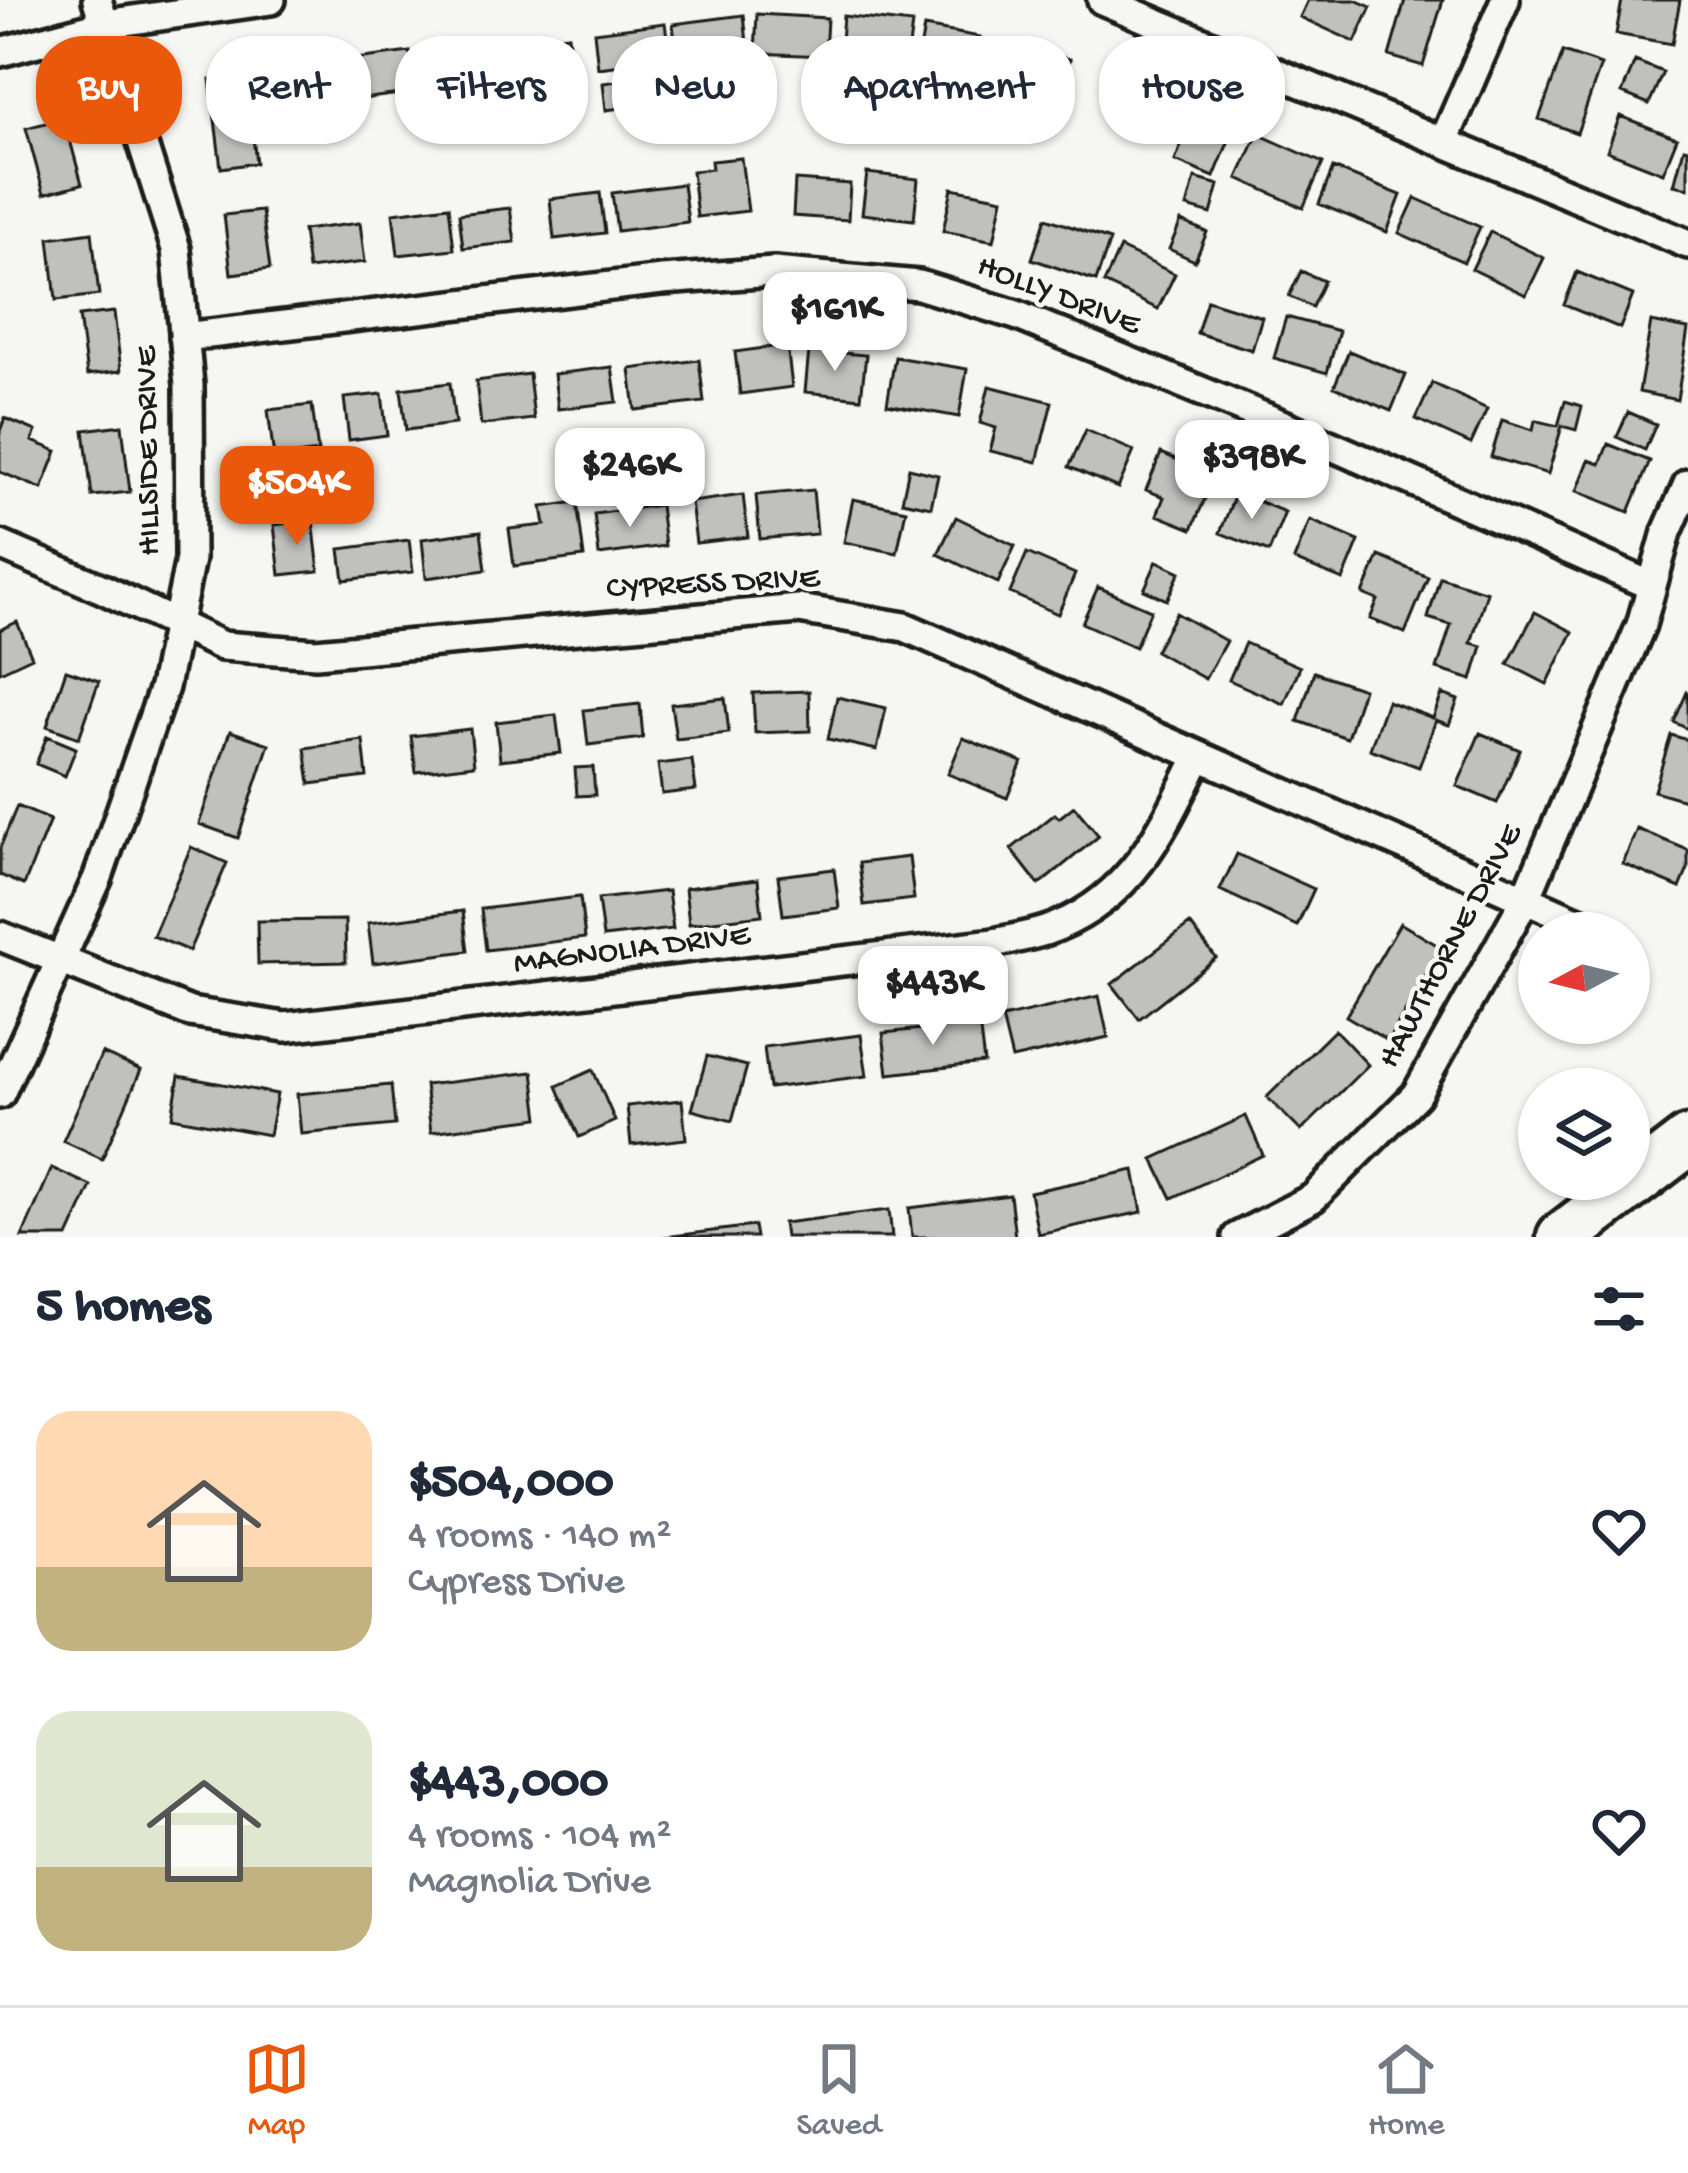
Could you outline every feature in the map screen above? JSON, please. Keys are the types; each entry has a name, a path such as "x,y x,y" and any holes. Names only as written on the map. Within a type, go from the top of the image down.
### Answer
{"highway":[{"path":"1562,1237 1688,1141"}],"street":[{"path":"0,52 101,12 271,0"},
{"path":"1102,0 1688,244"},
{"path":"1444,141 1505,0"},
{"name":"HILLSIDE DRIVE","path":"0,1094 98,877 164,687 190,559 189,385 176,249 101,12"},
{"name":"HOLLY DRIVE","path":"184,337 752,273 920,285 1078,340 1652,586"},
{"name":"HAWTHORNE DRIVE","path":"1237,1237 1313,1198 1416,1095 1526,898 1641,625 1667,532 1688,484"},
{"name":"CYPRESS DRIVE","path":"0,545 222,646 316,653 799,609 905,626 1557,912"},
{"name":"MAGNOLIA DRIVE","path":"0,936 190,1012 285,1027 994,943 1057,927 1115,893 1157,839 1199,755"}],"building":[{"path":"1308,0 1355,0 1371,7 1355,42 1300,17"},
{"path":"1405,0 1443,0 1423,66 1389,56"},
{"path":"1622,0 1680,0 1672,44 1616,34"},
{"path":"757,14 827,18 826,36 801,36 801,55 777,54 777,36 756,36"},
{"path":"744,15 746,36 674,36 673,24"},
{"path":"843,16 912,24 910,36 841,36"},
{"path":"665,23 667,36 612,36 612,66 598,68 594,32"},
{"path":"924,27 974,36 922,36"},
{"path":"1563,52 1601,65 1577,133 1539,119"},
{"path":"395,54 395,95 371,98 371,57"},
{"path":"1635,61 1663,72 1649,104 1622,93"},
{"path":"612,82 612,109 606,110 603,83"},
{"path":"1620,116 1677,138 1663,173 1607,151"},
{"path":"36,125 36,144 71,144 82,184 44,194 26,128"},
{"path":"218,144 254,144 256,163 221,168"},
{"path":"1182,144 1227,144 1214,177 1175,161"},
{"path":"1253,144 1280,144 1323,163 1303,208 1238,178"},
{"path":"1684,148 1688,149 1688,188 1674,185"},
{"path":"741,158 748,211 697,217 692,171 712,169 711,161"},
{"path":"1333,168 1401,195 1387,232 1319,204"},
{"path":"867,173 918,179 914,220 862,214"},
{"path":"1195,178 1219,185 1211,214 1187,207"},
{"path":"795,180 850,184 848,220 793,216"},
{"path":"683,184 688,222 617,231 612,193"},
{"path":"952,188 1003,198 994,241 943,231"},
{"path":"600,193 605,233 554,239 550,199"},
{"path":"1415,198 1480,227 1464,262 1399,233"},
{"path":"449,206 454,249 398,255 393,213"},
{"path":"510,208 515,242 463,248 459,214"},
{"path":"262,211 270,269 231,274 224,215"},
{"path":"1046,218 1110,240 1096,281 1032,259"},
{"path":"1181,221 1207,232 1195,261 1169,249"},
{"path":"360,223 365,262 308,269 303,230"},
{"path":"92,232 99,295 56,300 49,238"},
{"path":"1490,232 1544,258 1526,295 1472,269"},
{"path":"1120,248 1175,274 1158,309 1104,283"},
{"path":"1301,271 1324,281 1312,307 1289,296"},
{"path":"1577,272 1633,295 1620,328 1564,305"},
{"path":"1207,300 1262,317 1252,350 1197,333"},
{"path":"114,312 121,371 87,375 79,316"},
{"path":"1286,317 1339,331 1327,373 1274,358"},
{"path":"1651,322 1688,329 1677,400 1639,392"},
{"path":"787,345 792,387 740,394 735,352"},
{"path":"809,350 866,355 861,398 805,392"},
{"path":"1349,351 1406,375 1391,411 1334,387"},
{"path":"895,357 967,369 959,417 887,404"},
{"path":"699,360 704,402 635,410 630,369"},
{"path":"612,367 617,402 558,409 554,374"},
{"path":"529,374 534,419 481,425 476,381"},
{"path":"450,383 455,424 406,430 401,389"},
{"path":"1432,383 1487,409 1471,444 1416,419"},
{"path":"989,386 1052,402 1037,462 990,451 996,428 980,423"},
{"path":"382,394 387,435 349,440 344,398"},
{"path":"1565,401 1582,406 1576,430 1562,426 1548,474 1491,457 1502,420 1533,430 1535,420 1558,426"},
{"path":"312,405 318,452 274,458 268,410"},
{"path":"1628,412 1656,424 1645,450 1617,437"},
{"path":"5,418 36,431 32,441 57,451 42,489 0,472 0,431"},
{"path":"122,425 130,492 92,496 84,430"},
{"path":"1086,430 1134,451 1118,488 1069,467"},
{"path":"1608,444 1650,461 1629,512 1577,491 1589,460 1600,464"},
{"path":"1161,453 1215,475 1192,529 1157,515 1164,497 1146,490"},
{"path":"909,468 938,475 931,507 902,501"},
{"path":"813,490 817,534 760,539 756,495"},
{"path":"1236,492 1285,512 1269,552 1220,533"},
{"path":"743,495 748,537 696,543 691,502"},
{"path":"853,499 906,510 897,553 844,542"},
{"path":"577,502 584,557 514,566 509,529 545,525 542,507"},
{"path":"660,505 665,546 599,555 594,514"},
{"path":"956,517 1015,546 998,583 938,554"},
{"path":"313,520 319,571 280,575 274,525"},
{"path":"1310,520 1359,541 1343,580 1294,560"},
{"path":"481,531 486,570 426,578 422,539"},
{"path":"409,540 413,572 344,580 340,549"},
{"path":"1027,553 1075,574 1058,614 1010,593"},
{"path":"1379,556 1428,577 1405,633 1370,619 1378,600 1363,594"},
{"path":"1157,561 1180,572 1167,600 1144,590"},
{"path":"1440,577 1487,592 1471,643 1482,646 1472,680 1437,669 1451,625 1428,618"},
{"path":"1098,587 1151,610 1135,647 1082,623"},
{"path":"1535,612 1573,632 1547,684 1508,664"},
{"path":"1176,613 1226,641 1205,679 1155,651"},
{"path":"17,622 32,657 0,672 0,630"},
{"path":"1245,643 1300,667 1284,704 1229,680"},
{"path":"66,670 99,681 79,738 47,726"},
{"path":"1314,672 1363,689 1347,738 1298,721"},
{"path":"809,691 810,731 755,733 753,693"},
{"path":"1688,693 1688,729 1674,722"},
{"path":"1442,694 1458,700 1449,725 1436,720 1419,767 1370,749 1387,701 1433,718"},
{"path":"837,697 886,708 877,750 828,739"},
{"path":"725,698 729,733 676,739 671,704"},
{"path":"640,704 643,738 588,745 584,710"},
{"path":"556,715 561,753 500,760 496,722"},
{"path":"470,729 474,765 416,772 411,736"},
{"path":"230,731 269,744 238,838 199,824"},
{"path":"1480,733 1520,750 1497,803 1457,786"},
{"path":"1671,735 1688,740 1688,801 1654,791"},
{"path":"47,736 76,748 65,776 36,764"},
{"path":"963,738 1022,762 1007,798 948,774"},
{"path":"363,740 367,777 310,784 305,748"},
{"path":"692,760 696,790 662,794 658,764"},
{"path":"593,767 595,795 577,796 575,768"},
{"path":"17,806 50,820 24,885 0,875 0,848"},
{"path":"1074,806 1099,836 1039,885 1011,849 1055,814 1059,818"},
{"path":"1637,829 1688,850 1688,869 1680,888 1623,864"},
{"path":"191,847 227,863 189,951 153,936"},
{"path":"1237,854 1314,889 1297,926 1220,890"},
{"path":"909,857 914,899 864,905 859,863"},
{"path":"834,869 839,908 783,915 778,876"},
{"path":"758,879 762,915 689,924 685,888"},
{"path":"668,891 673,929 603,937 598,899"},
{"path":"580,897 585,938 486,950 481,909"},
{"path":"463,911 468,951 373,963 368,923"},
{"path":"345,920 346,962 258,964 257,921"},
{"path":"1400,923 1442,948 1388,1041 1346,1016"},
{"path":"1190,924 1216,958 1139,1019 1112,984"},
{"path":"1099,996 1108,1037 1012,1059 1002,1018"},
{"path":"979,1023 984,1063 888,1074 883,1033"},
{"path":"1335,1030 1368,1065 1301,1131 1267,1097"},
{"path":"861,1035 867,1076 769,1088 764,1047"},
{"path":"102,1053 141,1070 102,1159 63,1141"},
{"path":"707,1056 747,1066 732,1121 692,1110"},
{"path":"593,1070 615,1121 579,1137 557,1086"},
{"path":"533,1072 539,1118 431,1132 425,1085"},
{"path":"179,1076 277,1094 269,1135 172,1117"},
{"path":"391,1085 395,1125 301,1134 297,1094"},
{"path":"682,1100 686,1139 631,1145 627,1106"},
{"path":"1246,1116 1263,1155 1172,1198 1153,1159"},
{"path":"52,1168 91,1186 68,1237 22,1237"},
{"path":"1134,1170 1142,1212 1038,1234 1030,1192"},
{"path":"1010,1195 1015,1237 912,1237 909,1208"},
{"path":"889,1210 892,1237 785,1237 783,1223"},
{"path":"754,1226 756,1237 664,1237"}]}
